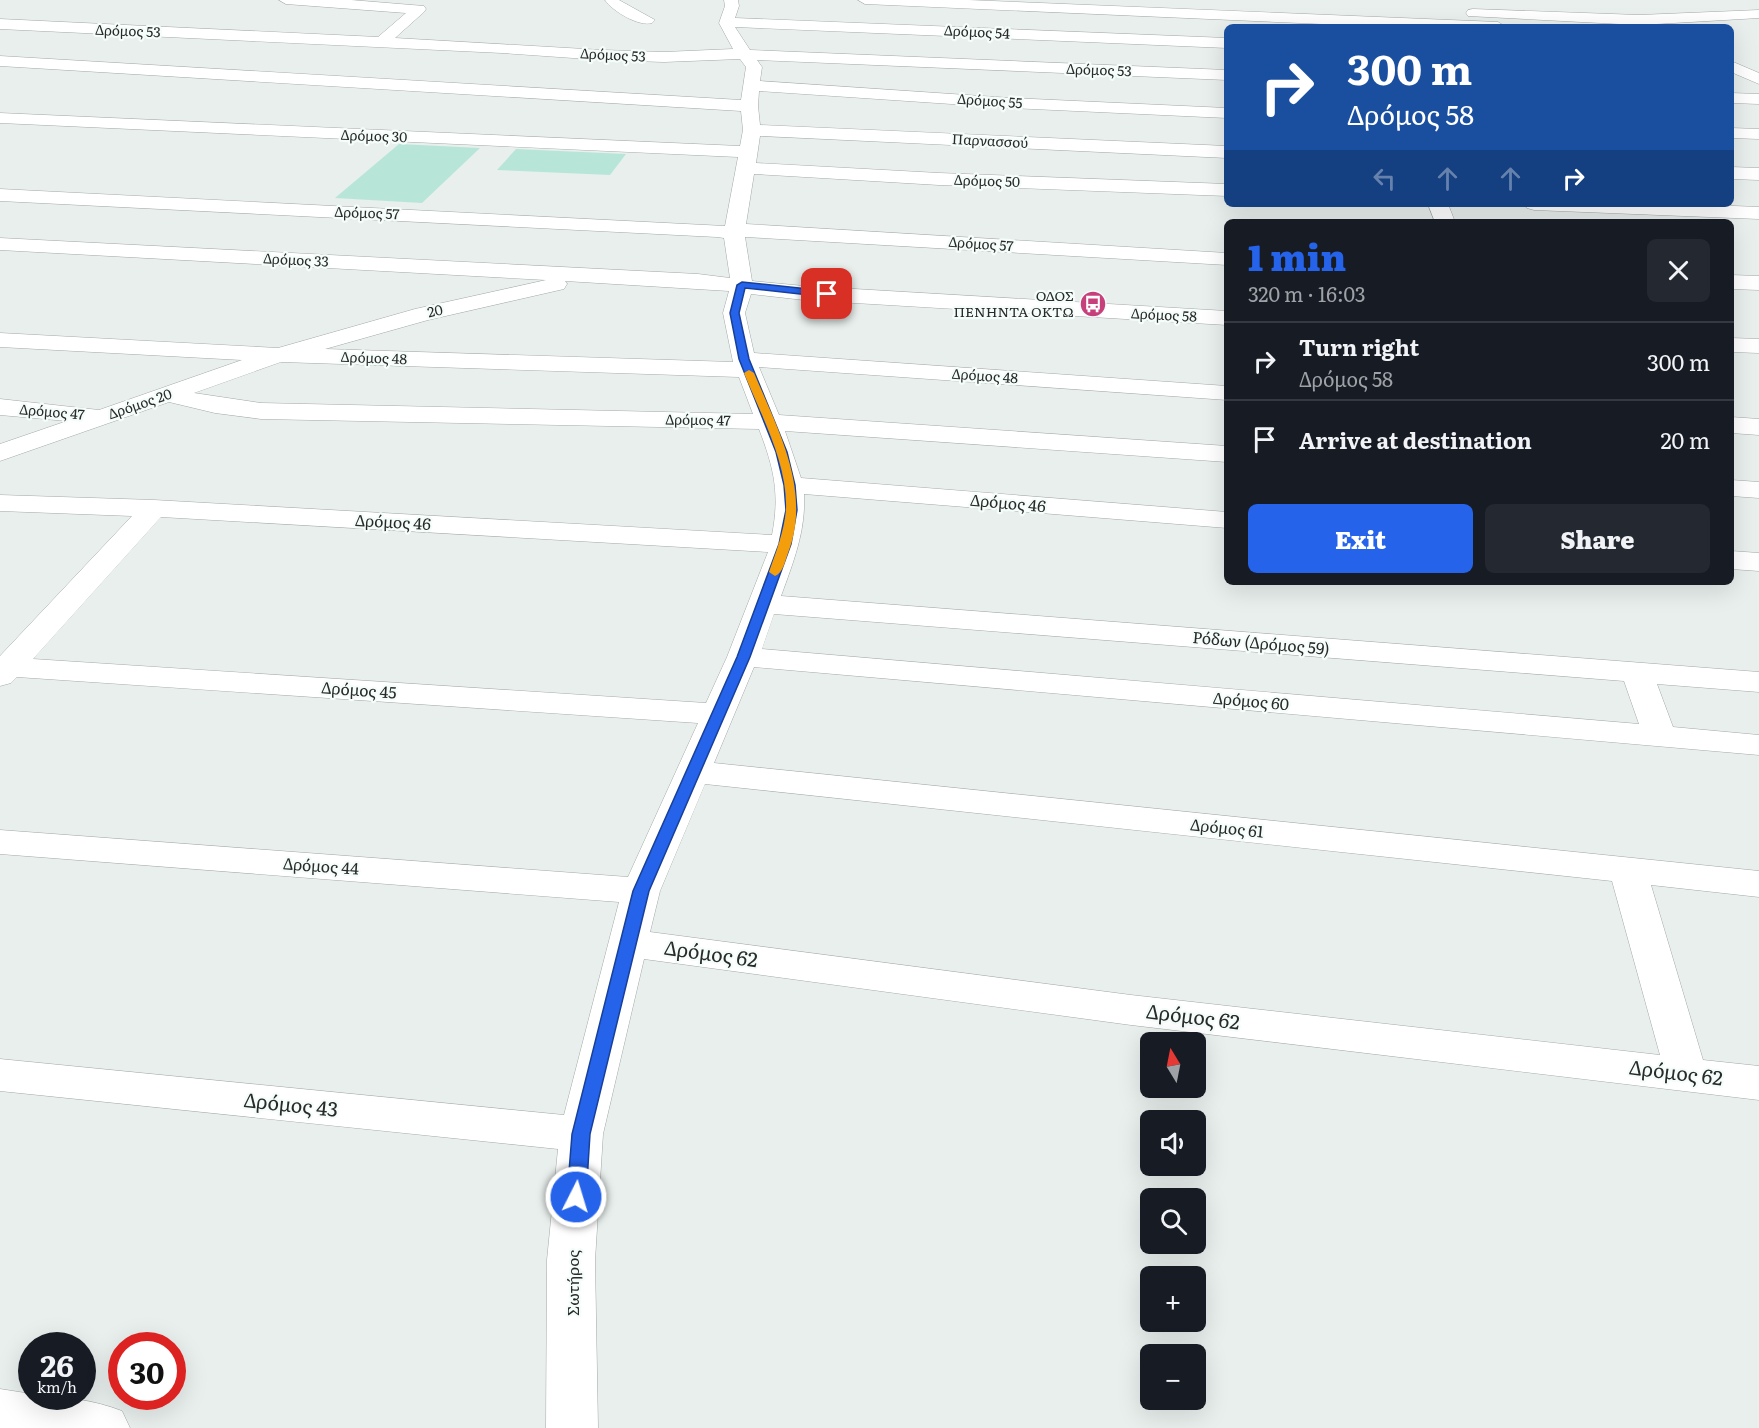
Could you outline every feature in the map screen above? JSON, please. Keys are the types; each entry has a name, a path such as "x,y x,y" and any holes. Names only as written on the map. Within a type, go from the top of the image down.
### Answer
{"street":[{"path":"286,0 421,4"},
{"path":"608,0 646,20"},
{"path":"731,0 733,6 727,22 731,35 748,55 754,67 749,106 752,130 735,232 742,285"},
{"path":"865,0 987,3 1257,22 1353,24"},
{"path":"1178,0 1639,20 1759,14"},
{"path":"382,42 421,4"},
{"path":"1609,5 1647,24"},
{"name":"Δρόμος 54","path":"727,22 1224,43"},
{"name":"Δρόμος 53","path":"0,24 626,56 748,55 1224,75"},
{"path":"1734,64 1759,60"},
{"path":"0,62 749,106"},
{"path":"1734,66 1759,79"},
{"name":"Δρόμος 55","path":"753,86 1011,103 1224,113"},
{"path":"1734,98 1759,99"},
{"name":"Δρόμος 30","path":"0,118 748,160"},
{"name":"Παρνασσού","path":"752,130 1224,152"},
{"path":"1734,133 1759,134"},
{"name":"Δρόμος 50","path":"748,160 939,179 1224,190"},
{"path":"1734,173 1759,174"},
{"name":"Δρόμος 57","path":"0,195 502,219 1224,259"},
{"path":"1609,207 1759,213"},
{"name":"Δρόμος 33","path":"0,244 742,285"},
{"name":"20","path":"279,355 423,314 593,275"},
{"path":"1734,282 1759,283"},
{"name":"Δρόμος 58","path":"742,285 804,292 1224,318"},
{"name":"Σωτήρος","path":"572,1428 571,1260 581,1134 641,891 695,772 717,714 743,657 785,544 791,510 790,485 781,452 746,364 734,313 742,285"},
{"name":"Δρόμος 48","path":"0,340 279,355 746,364 1224,393"},
{"path":"1734,345 1759,346"},
{"name":"Δρόμος 20","path":"0,453 279,355"},
{"name":"Δρόμος 47","path":"170,393 193,402 261,411 768,422 1224,454"},
{"name":"Δρόμος 47","path":"0,407 105,417"},
{"path":"1734,426 1759,427"},
{"name":"Δρόμος 46","path":"790,485 1224,520"},
{"path":"1734,489 1759,490"},
{"name":"Δρόμος 46","path":"0,503 154,508 785,544"},
{"path":"3,670 154,508"},
{"path":"1734,560 1759,562"},
{"name":"Ρόδων (Δρόμος 59)","path":"762,604 1759,682"},
{"name":"Δρόμος 60","path":"743,657 1759,745"},
{"name":"Δρόμος 45","path":"3,670 717,714"},
{"path":"1637,673 1660,737"},
{"name":"Δρόμος 61","path":"695,772 1759,884"},
{"name":"Δρόμος 44","path":"0,842 641,891"},
{"path":"1628,871 1686,1074"},
{"name":"Δρόμος 62","path":"628,943 1131,1010 1759,1083"},
{"name":"Δρόμος 43","path":"0,1075 581,1134"},
{"path":"0,1413 104,1428"}],"green space":[{"path":"399,144 480,148 422,203 335,198"},
{"path":"516,149 626,154 610,175 497,170"}],"slow traffic":[{"path":"749,373 781,452 790,485 791,510 785,544 775,572"}],"place":[{"name":"ΟΔΟΣ ΠΕΝΗΝΤΑ ΟΚΤΩ","path":"1093,304"}],"route":[{"path":"576,1197 581,1134 641,891 695,772 717,714 743,657 785,544 791,510 790,485 781,452 744,359 734,313 742,285 827,294"}]}
